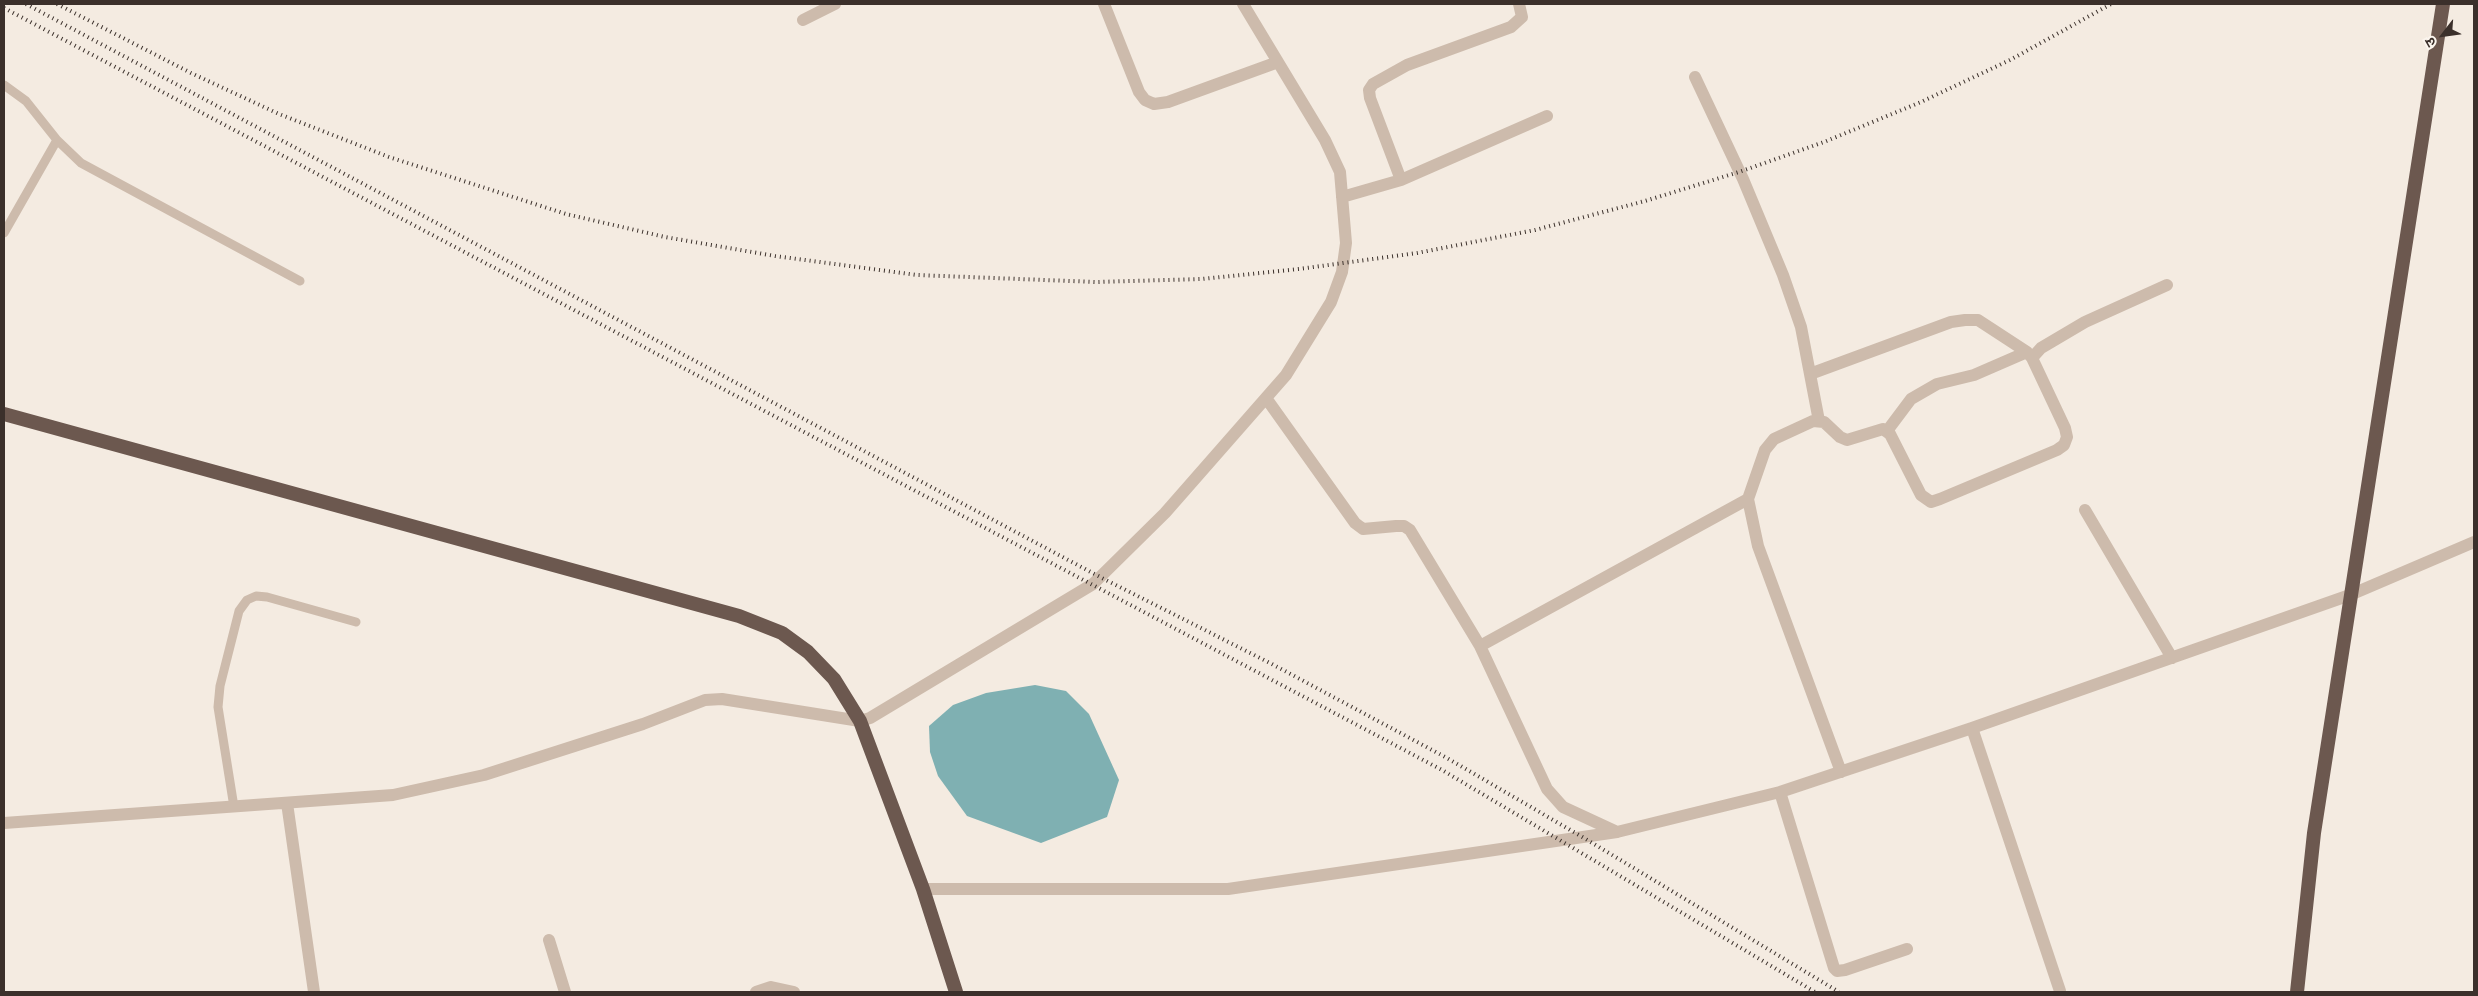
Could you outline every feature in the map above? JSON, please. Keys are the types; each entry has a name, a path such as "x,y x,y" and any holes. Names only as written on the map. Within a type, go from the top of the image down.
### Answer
{"highway":[{"path":"2297,992 2314,833 2443,4"},
{"path":"4,414 739,616 782,633 808,652 834,679 860,721 923,889 956,992"}],"street":[{"path":"803,20 835,4"},
{"path":"1104,4 1138,92 1145,100 1154,104 1168,102 1278,62"},
{"path":"4,823 393,795 484,774 643,724 704,700 722,699 860,721 870,718 1093,584 1159,520 1286,375 1331,302 1342,272 1346,243 1340,172 1243,4"},
{"path":"1401,180 1370,98 1369,90 1373,84 1407,65 1511,27 1522,17 1519,4"},
{"path":"1695,77 1743,179 1783,275 1801,327 1819,421"},
{"path":"1342,197 1401,180 1547,116"},
{"path":"1887,431 1911,399 1937,384 1974,375 2029,355 2085,322 2167,285"},
{"path":"1810,374 1951,322 1978,320 2029,355 2068,437 2064,445 2057,450 1931,502 1921,495 1887,431 1883,429 1847,440 1819,421 1813,421 1774,439 1761,457 1748,499 1758,546 1841,772"},
{"path":"1266,398 1356,523 1363,529 1404,526 1410,530 1480,646 1547,789 1563,807 1617,832"},
{"path":"1480,646 1748,499"},
{"path":"2085,510 2172,658"},
{"path":"923,889 1228,889 1617,832 1780,792 1972,728 2350,595 2474,542"},
{"path":"1972,728 2060,991"},
{"path":"1780,792 1834,968 1837,971 1845,970 1907,949"},
{"path":"286,803 314,992"},
{"path":"549,940 565,992"},
{"path":"756,992 771,987 794,992"}],"lane":[{"path":"4,85 26,101 57,140 81,162 300,281"},
{"path":"4,233 57,140"},
{"path":"234,807 218,707 220,686 239,610 247,600 256,596 267,596 356,622"}],"water":[{"path":"1035,685 1066,691 1089,714 1119,780 1107,817 1041,843 967,816 938,776 930,752 929,726 953,705 986,693"}],"railway":[{"path":"26,4 1102,578 1270,663 1447,758 1584,838 1839,992"},
{"path":"57,4 191,73 279,114 389,157 566,214 665,237 775,256 917,275 1096,282 1202,279 1299,269 1417,253 1535,230 1645,201 1739,172 1824,142 1921,102 2010,60 2111,4"},
{"path":"4,8 1442,770 1815,992"}]}
